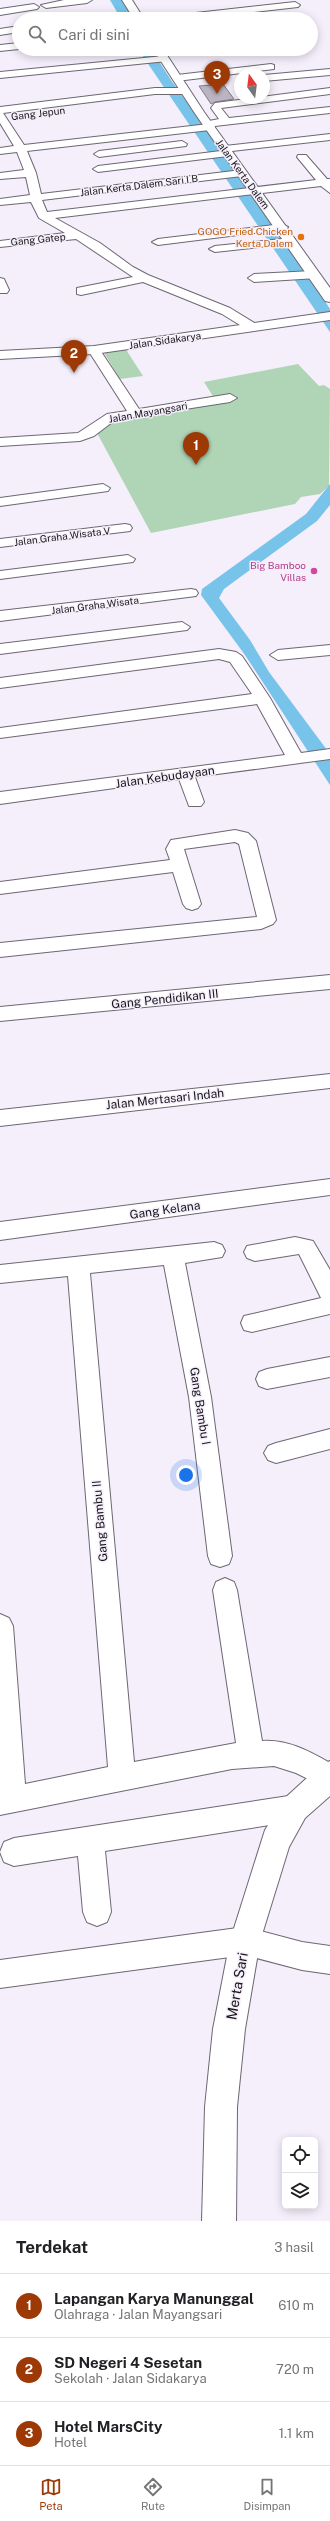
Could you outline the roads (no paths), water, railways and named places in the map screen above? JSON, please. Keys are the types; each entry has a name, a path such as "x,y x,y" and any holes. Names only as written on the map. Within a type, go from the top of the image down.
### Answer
{"street":[{"path":"2,0 4,11 34,7"},
{"path":"46,5 87,0"},
{"path":"127,0 135,12"},
{"path":"232,12 295,5"},
{"path":"0,32 12,30"},
{"path":"0,48 12,47"},
{"path":"0,75 144,61 161,56"},
{"name":"Jalan Kerta Dalem","path":"161,56 177,78 183,91 208,126 219,146 289,241 311,275 329,296"},
{"path":"177,78 271,68"},
{"path":"270,77 330,72"},
{"path":"226,82 234,81"},
{"path":"183,91 162,92 0,114 4,130 18,144 31,173 35,194 43,216 108,253 129,270 144,278 226,311 252,327"},
{"path":"226,122 216,108 218,105 330,91"},
{"name":"Gang Jepun","path":"0,114 74,109"},
{"path":"18,144 189,129 226,122 330,110"},
{"path":"0,151 18,144 170,123"},
{"path":"98,169 205,156 219,146 330,137"},
{"path":"99,154 192,142"},
{"path":"302,157 326,185"},
{"path":"0,176 31,173"},
{"name":"Jalan Kerta Dalem Sari I B","path":"35,194 240,173"},
{"path":"43,216 253,191 326,185"},
{"path":"0,192 35,194"},
{"path":"0,202 35,194"},
{"path":"158,242 279,227"},
{"name":"Gang Gatep","path":"0,244 77,235"},
{"path":"215,249 289,241"},
{"path":"254,278 311,275"},
{"path":"81,290 144,278"},
{"name":"Jalan Sidakarya","path":"0,355 94,350 330,316"},
{"path":"94,350 135,413"},
{"name":"Jalan Mayangsari","path":"0,442 80,437 87,435 102,421 135,413 230,398"},
{"path":"0,502 103,488"},
{"name":"Jalan Graha Wisata V","path":"0,543 125,528"},
{"path":"0,575 128,559"},
{"name":"Jalan Graha Wisata","path":"0,616 191,593"},
{"path":"0,650 182,627"},
{"path":"278,655 330,650"},
{"path":"0,683 227,655 236,659 300,758"},
{"path":"0,733 262,698"},
{"name":"Jalan Kebudayaan","path":"0,798 330,754"},
{"path":"186,774 195,802"},
{"path":"0,950 261,923 267,920 245,838 235,836 181,842 175,849 192,904"},
{"path":"0,888 180,866"},
{"name":"Gang Pendidikan III","path":"0,1014 330,982"},
{"name":"Jalan Mertasari Indah","path":"0,1118 330,1081"},
{"name":"Gang Kelana","path":"0,1231 330,1187"},
{"path":"255,1252 295,1246 305,1247 330,1294"},
{"path":"0,1274 78,1264 173,1256 214,1250"},
{"name":"Gang Bambu I","path":"173,1256 200,1397 220,1556"},
{"name":"Gang Bambu II","path":"78,1264 122,1778"},
{"path":"252,1323 330,1305"},
{"path":"267,1379 330,1367"},
{"path":"276,1453 330,1440"},
{"path":"225,1590 251,1755"},
{"path":"0,1626 7,1800 232,1756 274,1753 301,1761 329,1776"},
{"name":"Merta Sari","path":"219,2221 221,2107 229,2029 245,1941 276,1841 295,1808 329,1776"},
{"path":"14,1852 295,1808"},
{"path":"90,1841 97,1912"},
{"path":"0,1974 245,1941 302,1956 330,1960"}],"water":[{"path":"110,0 123,0 129,12 117,12"},
{"path":"143,56 156,56 301,263 330,309 330,332"},
{"path":"330,484 330,505 317,521 224,589 219,598 250,640 269,672 330,754 330,785 245,655 201,595 202,589 306,514"}],"place":[{"name":"Hotel MarsCity","path":"217,94"},
{"name":"GOGO Fried Chicken Kerta Dalem","path":"301,237"},
{"name":"SD Negeri 4 Sesetan","path":"74,373"},
{"name":"Lapangan Karya Manunggal","path":"196,465"},
{"name":"Big Bamboo Villas","path":"314,571"}]}
